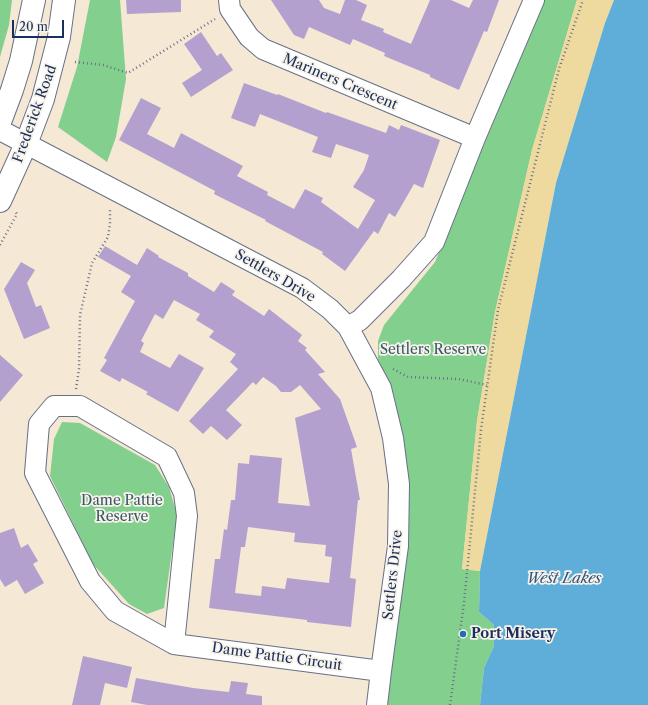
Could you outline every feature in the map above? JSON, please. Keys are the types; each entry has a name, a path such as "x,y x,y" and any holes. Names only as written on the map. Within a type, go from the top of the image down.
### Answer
{"main road":[{"path":"0,122 21,61 34,0"},
{"name":"Frederick Road","path":"0,201 26,144 43,99 59,37 64,0"}],"street":[{"path":"348,327 360,320 401,279 434,242 475,138 534,0"},
{"name":"Mariners Crescent","path":"230,4 249,37 263,49 475,138"},
{"name":"Settlers Drive","path":"0,130 302,288 330,309 348,327 381,388 394,438 399,484 398,546 377,705"},
{"name":"Dame Pattie Circuit","path":"174,644 187,516 184,493 167,457 80,406 54,406 39,424 35,473 90,581 115,611 174,644 381,671"}],"path":[{"path":"450,705 464,603 481,430 498,310 559,69 583,0"},
{"path":"75,62 103,65 128,73 230,4"},
{"path":"73,406 79,370 80,315 92,263 108,237 110,224 110,188"},
{"path":"391,368 408,377 458,379 488,385"}],"green space":[{"path":"0,0 12,0 9,25 0,57"},
{"path":"90,0 120,0 126,79 116,137 107,162 58,127 77,67"},
{"name":"Settlers Reserve","path":"544,0 577,0 532,150 495,312 477,421 462,569 480,571 479,612 494,625 494,646 484,668 480,705 385,705 408,519 405,454 394,396 378,359 378,341 384,325 435,262"},
{"name":"Dame Pattie Reserve","path":"62,422 80,423 155,465 169,487 177,515 164,608 147,614 129,604 93,564 50,476 54,439"}],"sand":[{"path":"577,0 614,0 605,23 556,183 480,571 462,569 477,421 495,312 532,150"}],"water":[{"name":"West Lakes","path":"614,0 648,0 648,705 480,705 484,668 494,646 494,625 479,612 480,571 556,183 605,23"}],"building":[{"path":"126,0 181,0 181,12 127,14"},
{"path":"271,0 319,0 324,8 340,14 345,0 356,0 367,5 361,20 384,29 383,32 411,44 430,0 451,0 469,8 473,0 499,0 487,32 484,31 459,90 430,77 430,75 384,56 385,53 353,39 350,45 309,27 304,39 294,35"},
{"path":"201,32 217,56 221,53 233,70 191,97 182,83 202,70 184,44"},
{"path":"244,83 386,133 389,125 399,130 401,125 440,140 423,188 414,184 395,217 389,213 378,234 374,231 345,271 322,254 323,252 265,221 266,220 214,194 215,191 119,140 141,98 161,108 147,134 174,148 181,133 243,166 237,176 268,192 267,195 294,209 305,189 323,198 321,202 358,229 375,200 353,187 364,170 369,155 336,144 331,158 312,152 318,137 260,114 255,127 231,118"},
{"path":"105,246 137,265 147,248 159,256 158,257 188,273 188,276 214,292 221,282 235,291 232,295 264,316 269,309 302,335 298,341 307,348 305,350 325,372 318,374 340,399 357,447 351,449 360,500 358,500 350,578 356,579 351,627 209,608 215,559 220,559 224,529 227,530 231,500 235,500 238,463 249,464 250,455 282,458 278,503 310,506 295,418 321,409 300,385 291,392 281,392 276,386 263,377 256,385 253,382 226,410 242,425 227,440 211,426 203,434 189,421 238,369 230,362 236,354 209,337 214,331 196,320 200,314 174,300 163,319 155,314 141,341 144,343 140,352 170,368 179,354 204,368 178,412 146,394 148,392 122,378 120,382 100,371 107,360 104,358 135,301 121,292 131,276 98,257","holes":["248,527 295,533 294,542 326,545 325,556 332,557 329,583 287,578 285,589 262,586 261,596 235,593 241,547 245,547"]},
{"path":"21,262 35,270 27,283 36,307 41,305 50,328 24,339 4,289"},
{"path":"0,355 23,375 0,402"},
{"path":"14,528 21,548 28,544 38,561 33,564 44,583 25,594 17,580 5,587 0,579 0,533"},
{"path":"83,656 132,667 127,688 105,683 100,705 72,705"},
{"path":"136,678 193,688 229,692 231,681 248,683 246,694 262,696 262,705 147,705 131,702"}],"place":[{"name":"Port Misery","path":"463,634"}]}
